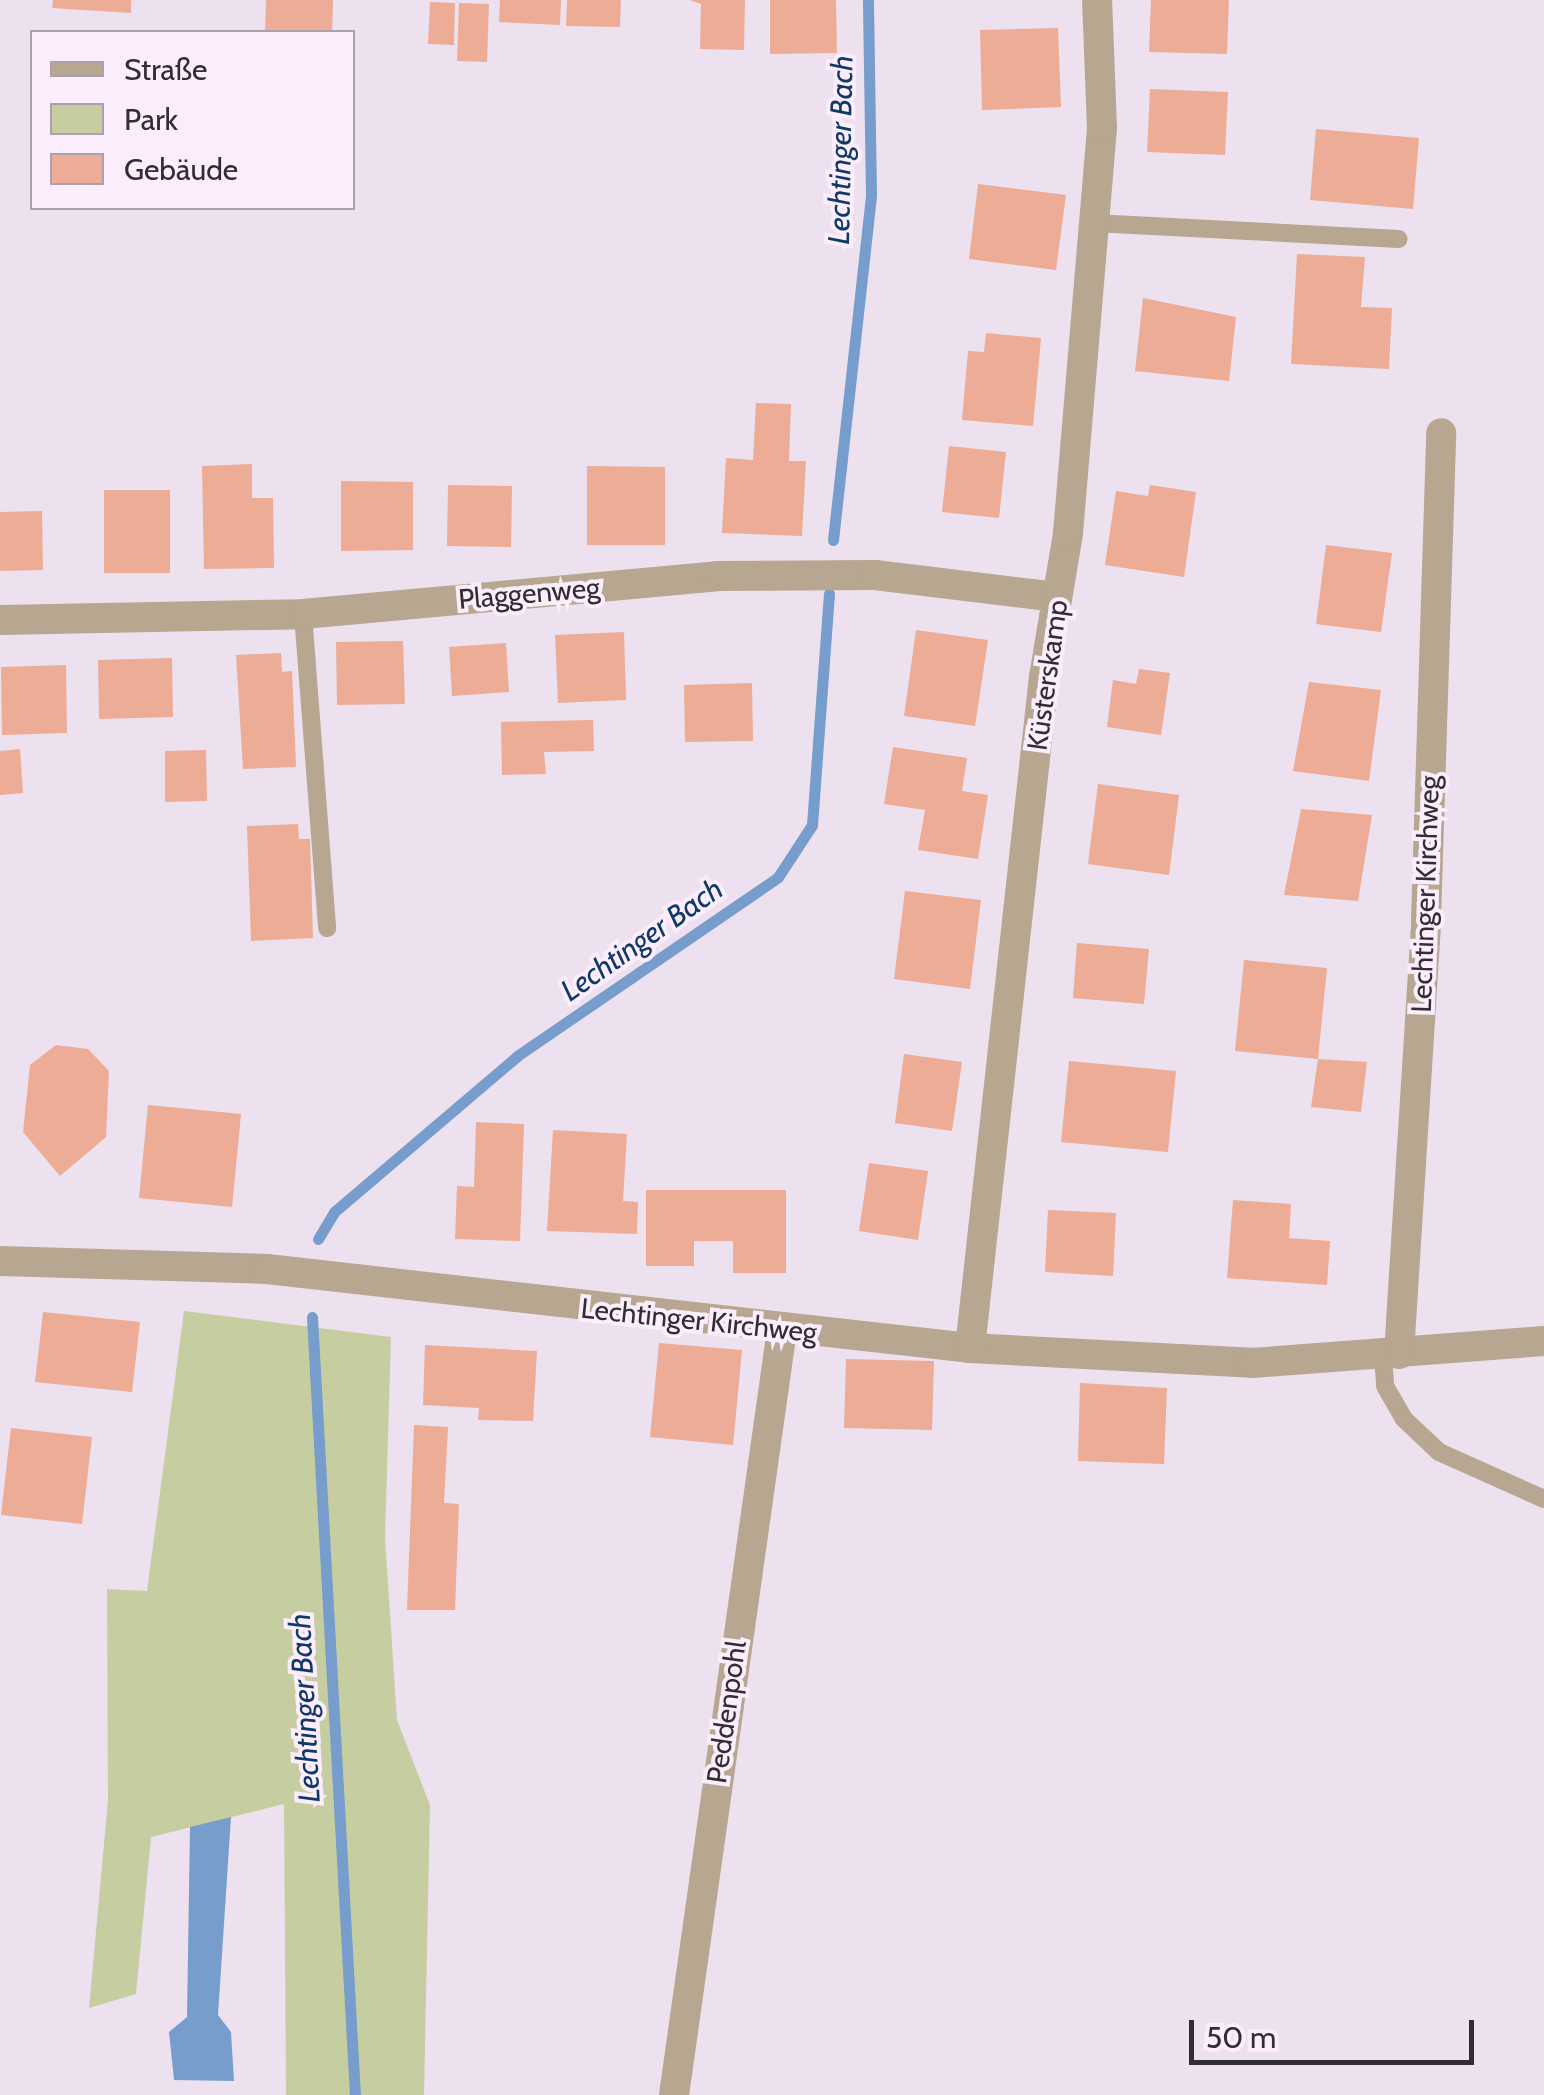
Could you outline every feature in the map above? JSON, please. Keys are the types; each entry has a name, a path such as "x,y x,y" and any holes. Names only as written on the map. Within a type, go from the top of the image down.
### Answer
{"street":[{"name":"Küsterskamp","path":"970,1348 1057,597 1094,222 1102,128 1097,0"},
{"name":"Lechtinger Kirchweg","path":"1391,1354 1426,919 1441,432"},
{"name":"Plaggenweg","path":"0,620 303,614 717,576 875,574 1057,597"},
{"name":"Lechtinger Kirchweg","path":"0,1261 267,1269 970,1348 1252,1363 1544,1340"},
{"name":"Peddenpohl","path":"674,2095 782,1328"}],"lane":[{"path":"1094,222 1399,239"},
{"path":"303,614 327,928"},
{"path":"1391,1354 1394,1403 1439,1452 1544,1499"}],"green space":[{"path":"184,1311 391,1337 385,1538 397,1720 430,1805 424,2095 286,2095 284,1804 151,1837 136,1994 89,2008 108,1800 107,1589 147,1591"}],"water":[{"path":"231,1817 218,2015 231,2032 234,2081 174,2080 169,2032 187,2017 190,1827"}],"building":[{"path":"53,0 131,0 131,13 52,8"},
{"path":"266,0 333,0 332,30 265,30"},
{"path":"500,0 561,0 560,25 499,22"},
{"path":"567,0 621,0 620,27 566,26"},
{"path":"690,0 745,0 744,50 700,49 701,4"},
{"path":"770,0 836,0 837,53 770,54"},
{"path":"1151,0 1229,0 1227,54 1149,52"},
{"path":"430,2 455,3 454,45 428,44"},
{"path":"459,3 489,4 487,62 457,61"},
{"path":"1058,28 1061,107 982,110 980,30"},
{"path":"1150,89 1228,92 1225,155 1147,152"},
{"path":"1316,129 1419,138 1413,209 1310,200"},
{"path":"978,184 1066,195 1056,270 969,259"},
{"path":"1297,254 1365,257 1361,307 1392,308 1389,369 1291,364"},
{"path":"1143,298 1236,317 1229,381 1135,371"},
{"path":"986,333 1041,338 1033,426 962,420 968,351 984,352"},
{"path":"756,403 791,404 789,461 806,461 802,536 722,533 726,458 753,460"},
{"path":"949,446 1006,452 999,518 942,512"},
{"path":"252,464 252,498 273,498 274,568 204,569 202,466"},
{"path":"587,466 665,467 665,545 587,545"},
{"path":"341,481 413,482 413,550 341,551"},
{"path":"448,485 512,486 511,547 447,546"},
{"path":"1150,485 1196,492 1184,577 1105,565 1116,491 1148,496"},
{"path":"104,490 170,490 170,573 104,573"},
{"path":"42,511 43,570 0,571 0,512"},
{"path":"1326,545 1392,553 1381,632 1316,624"},
{"path":"916,630 988,640 975,726 904,716"},
{"path":"624,632 626,700 558,703 555,635"},
{"path":"403,641 405,704 337,705 336,642"},
{"path":"506,643 509,692 452,696 449,647"},
{"path":"281,653 282,672 292,671 296,767 243,769 236,655"},
{"path":"172,658 173,717 99,719 98,660"},
{"path":"66,665 67,733 2,735 1,667"},
{"path":"1139,669 1170,673 1161,735 1107,727 1113,680 1136,684"},
{"path":"1309,682 1381,690 1369,781 1293,771"},
{"path":"752,683 753,741 685,742 684,685"},
{"path":"593,720 594,751 544,752 546,774 502,775 501,722"},
{"path":"893,747 967,758 962,791 988,795 978,859 918,850 925,810 884,804"},
{"path":"20,749 23,793 0,795 0,751"},
{"path":"206,750 207,801 165,802 165,751"},
{"path":"1098,784 1179,795 1169,875 1088,864"},
{"path":"1301,809 1372,815 1358,901 1284,895"},
{"path":"298,824 299,839 310,839 313,938 251,941 247,826"},
{"path":"905,891 981,900 970,989 894,979"},
{"path":"1077,943 1149,949 1144,1004 1073,998"},
{"path":"1244,960 1327,968 1318,1059 1235,1051"},
{"path":"56,1045 88,1049 109,1071 106,1137 60,1176 23,1132 30,1065"},
{"path":"904,1054 962,1062 952,1131 895,1123"},
{"path":"1318,1059 1367,1062 1361,1112 1311,1107"},
{"path":"1069,1061 1176,1071 1168,1152 1061,1142"},
{"path":"148,1105 241,1114 232,1207 139,1198"},
{"path":"476,1122 524,1124 520,1241 455,1239 457,1186 474,1187"},
{"path":"553,1130 627,1134 623,1201 638,1202 637,1234 547,1231"},
{"path":"869,1163 928,1171 918,1240 859,1231"},
{"path":"646,1190 786,1190 786,1273 733,1273 733,1241 694,1241 694,1266 646,1266"},
{"path":"1233,1200 1291,1204 1289,1238 1330,1241 1327,1285 1227,1278"},
{"path":"1048,1210 1116,1213 1113,1276 1045,1272"},
{"path":"43,1312 140,1322 132,1392 35,1382"},
{"path":"659,1343 742,1350 733,1445 650,1437"},
{"path":"425,1345 537,1351 533,1421 478,1420 479,1408 423,1405"},
{"path":"846,1359 934,1361 932,1430 844,1428"},
{"path":"1080,1383 1167,1388 1164,1464 1078,1461"},
{"path":"414,1425 448,1427 444,1503 459,1504 455,1610 407,1610"},
{"path":"11,1428 92,1437 82,1524 1,1515"}],"waterway":[{"name":"Lechtinger Bach","path":"833,540 871,195 868,0"},
{"name":"Lechtinger Bach","path":"318,1239 334,1212 517,1056 778,877 812,825 829,594"},
{"name":"Lechtinger Bach","path":"312,1317 355,2095"}]}
